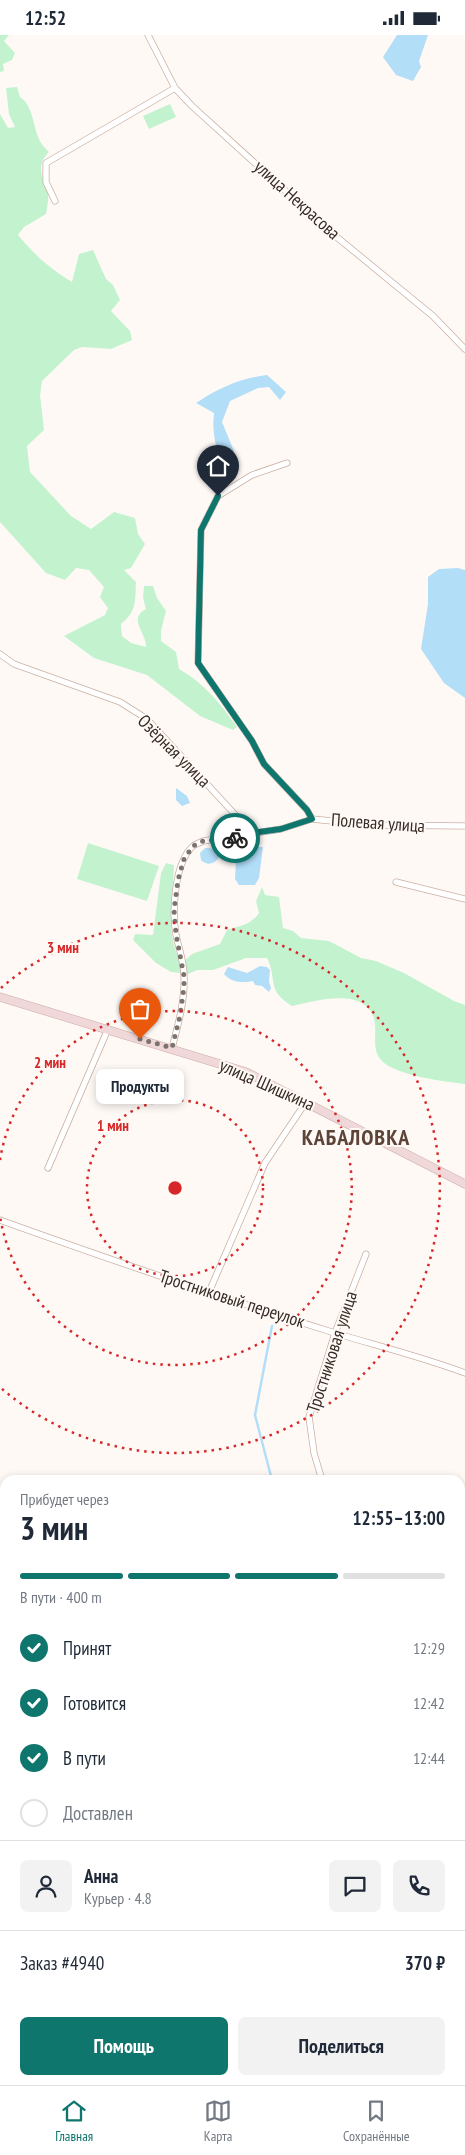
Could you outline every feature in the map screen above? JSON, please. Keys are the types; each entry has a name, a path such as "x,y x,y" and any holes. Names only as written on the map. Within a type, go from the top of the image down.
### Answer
{"street":[{"name":"улица Некрасова","path":"148,35 175,88 192,106 333,233 433,316 465,349"},
{"path":"55,201 46,182 46,163 175,88"},
{"name":"Полевая улица","path":"287,463 252,475 218,496 201,530 198,663 252,741 264,764 307,810 312,819 372,825 465,827"},
{"name":"Озёрная улица","path":"0,654 14,664 120,702 147,719 252,833"},
{"path":"172,1048 180,1016 184,983 174,910 178,880 184,859 193,846 203,841 281,829 312,819"},
{"path":"396,882 465,899"},
{"name":"улица Шишкина","path":"0,997 246,1072 465,1184"},
{"path":"48,1168 108,1029"},
{"path":"209,1292 265,1163 306,1102"},
{"name":"Тростниковый переулок","path":"0,1220 209,1292 335,1333 427,1359 465,1373"},
{"name":"Тростниковая улица","path":"321,1475 314,1453 309,1417 335,1333 366,1254"}],"green space":[{"path":"0,35 9,35 4,41 15,53 12,60 3,64 4,71 0,72"},
{"path":"17,87 20,97 28,105 40,141 49,152 44,158 41,168 48,196 46,214 24,227 18,235 43,261 72,282 79,254 93,250 106,279 113,285 120,300 111,311 130,331 132,340 111,349 82,347 74,350 42,381 40,395 44,430 27,446 30,472 71,516 91,529 114,512 135,518 138,534 145,544 131,568 124,570 136,582 133,610 121,624 122,636 131,643 146,647 146,642 139,627 138,617 146,609 143,598 144,586 153,586 157,598 166,611 161,631 161,641 176,652 179,669 204,687 224,710 237,727 233,730 200,716 147,675 94,658 64,636 105,615 108,608 100,597 104,587 89,570 76,568 65,580 46,573 0,522 0,114 8,128 15,127 9,114 6,88"},
{"path":"170,104 176,117 149,129 143,116"},
{"path":"88,843 159,866 147,901 77,879"},
{"path":"166,863 174,865 171,929 176,952 182,963 192,954 220,944 227,930 256,917 259,913 256,901 262,887 265,895 279,897 283,928 293,931 301,938 329,941 361,958 376,961 404,973 454,1001 465,1005 465,1084 420,1077 387,1065 381,1060 376,1050 375,1021 373,1016 367,1007 359,1001 337,998 292,1006 276,990 267,958 246,958 213,970 197,970 188,974 171,972 156,963 133,940 135,934 153,935 161,873"}],"water":[{"path":"397,35 428,35 419,61 421,67 413,81 396,75 383,57"},
{"path":"267,375 286,392 280,400 269,387 258,388 230,401 222,422 234,451 221,462 214,438 214,413 196,403 230,384"},
{"path":"458,568 465,570 465,698 444,683 421,649 428,604 428,577 439,569"},
{"path":"176,788 187,796 190,803 182,806 176,800"},
{"path":"247,847 263,847 259,878 255,885 239,885 235,879 236,860 232,854 234,851"},
{"path":"205,848 218,852 220,856 216,861 209,864 201,860 200,853"},
{"path":"260,966 267,967 270,970 269,982 271,988 269,992 262,986 255,985 253,981 234,981 224,974 228,967 247,973"}],"waterway":[{"path":"271,1475 255,1415 272,1326"}],"way so far":[{"path":"140,1039 172,1048 180,1016 184,976 176,934 174,910 178,880 184,859 193,846 203,841 235,838"}],"place":[{"name":"Продукты","path":"140,1039"}],"district":[{"name":"КАБАЛОВКА","path":"356,1137"}],"route":[{"path":"218,496 201,530 198,663 252,741 264,764 307,810 312,819 281,829 252,833 235,838"}]}
